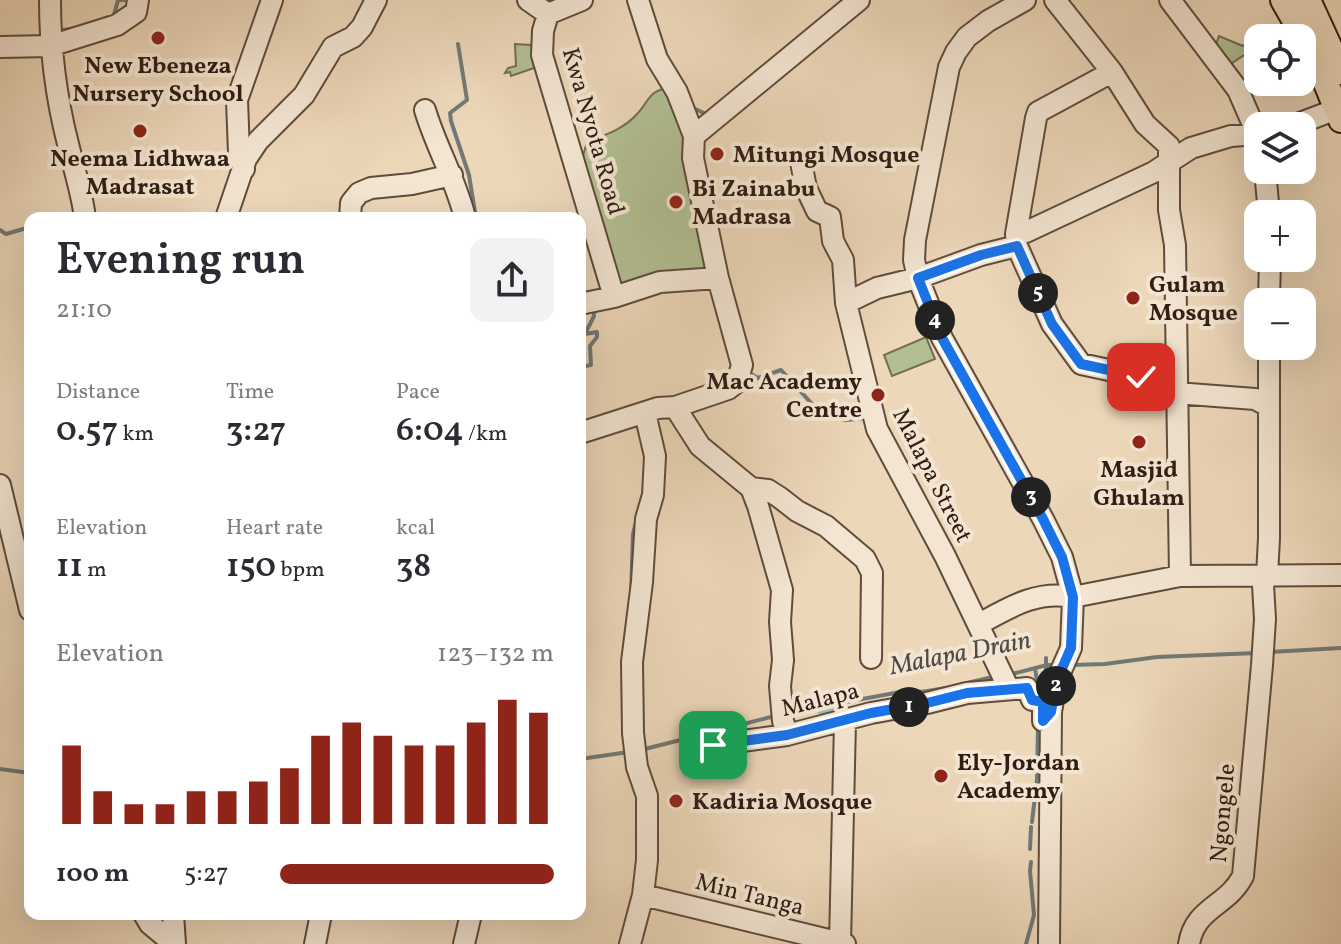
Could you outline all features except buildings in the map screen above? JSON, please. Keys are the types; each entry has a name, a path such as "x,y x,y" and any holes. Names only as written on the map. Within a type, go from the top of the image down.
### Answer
{"main road":[{"path":"1283,0 1315,56 1339,115"},
{"path":"1308,0 1341,72"}],"street":[{"path":"50,0 50,46 67,142 84,212"},
{"path":"0,47 50,46 128,19 136,12 138,0"},
{"path":"244,169 239,153 237,100 272,0"},
{"path":"228,212 246,159 258,141 304,95 333,47 353,37 362,27 376,0"},
{"path":"528,0 548,14 582,0"},
{"path":"586,431 728,389 737,382 742,365 718,278 693,158 694,136 677,92 657,59 638,0"},
{"path":"694,136 859,0"},
{"path":"1025,0 1011,5 967,37 949,67 915,240 914,260 942,338 1053,537 1073,597 1071,648 1043,705 1049,944"},
{"path":"1055,0 1112,72 1145,124 1169,146 1169,210 1175,245 1180,576"},
{"path":"1170,0 1238,90 1248,112"},
{"name":"Kwa Nyota Road","path":"548,14 543,31 542,55 614,297"},
{"path":"1112,72 1038,112 1034,126 1017,240 1052,324 1081,364 1141,377 1163,384 1176,393 1255,399 1268,406"},
{"path":"425,110 452,175 463,212"},
{"path":"1316,120 1339,115"},
{"path":"846,303 877,288 918,278 1017,240 1026,232 1154,172 1191,148 1231,136 1244,136"},
{"name":"Malapa Street","path":"801,162 806,188 817,211 830,217 833,241 843,260 846,303 877,429 979,624 1007,685"},
{"path":"350,212 351,203 359,193 371,188 412,184 452,175"},
{"path":"586,303 660,282 718,278"},
{"path":"1267,576 1269,360"},
{"path":"675,407 700,446 751,488 768,490 797,511 826,526 865,559 872,573 871,658"},
{"path":"630,944 643,895 647,860 647,796 637,767 633,733 632,662 646,519 653,495 655,456 645,413"},
{"path":"0,485 24,585"},
{"path":"751,488 782,590 780,622 783,660 780,686 787,735"},
{"path":"979,624 1022,600 1056,594 1073,597 1180,576 1341,575"},
{"name":"Ngongele","path":"1189,944 1191,929 1200,916 1236,889 1243,876 1262,665 1265,619 1263,585 1267,576"},
{"name":"Malapa","path":"713,745 787,735 967,693 1027,688 1043,705"},
{"path":"842,944 845,721"},
{"name":"Min Tanga","path":"643,895 842,944"},
{"path":"148,920 175,944"},
{"path":"173,920 175,944"},
{"path":"315,944 320,920"},
{"path":"464,944 470,920"}],"green space":[{"path":"1219,36 1243,46 1244,55 1229,65 1214,49"},
{"path":"515,44 531,45 534,68 511,76 510,72 505,73 508,68 516,66"},
{"path":"669,88 692,127 706,266 690,281 615,286 582,159 587,142 626,124 653,94"},
{"path":"926,337 935,359 892,376 884,355"}],"waterway":[{"path":"113,19 118,0 124,0"},
{"path":"57,31 76,28"},
{"path":"458,44 467,100 450,113 469,175 475,212"},
{"path":"693,108 706,114 709,112"},
{"path":"0,230 6,234 24,229"},
{"path":"586,332 594,316 593,306"},
{"path":"586,334 597,332 590,346 591,365 586,366"},
{"path":"748,369 758,378 781,370 823,416 847,420 866,418"},
{"path":"631,595 633,534 645,486"},
{"name":"Malapa Drain","path":"1270,652 1341,648"},
{"name":"Malapa Drain","path":"1071,665 1157,657 1257,653"},
{"path":"1046,658 1046,684"},
{"name":"Malapa Drain","path":"1008,675 1058,665"},
{"path":"1035,668 1039,693"},
{"name":"Malapa Drain","path":"967,683 997,676"},
{"name":"Malapa Drain","path":"835,704 911,690 921,692 946,688"},
{"name":"Malapa Drain","path":"827,705 835,704"},
{"name":"Malapa Drain","path":"789,714 827,705"},
{"name":"Malapa Drain","path":"641,750 771,717"},
{"path":"1032,822 1038,726"},
{"name":"Malapa Drain","path":"586,758 629,752"},
{"name":"Malapa Drain","path":"0,769 24,772"},
{"path":"1030,849 1031,827"},
{"path":"1026,944 1034,915 1031,862"}],"place":[{"name":"New Ebeneza Nursery School","path":"158,38"},
{"name":"Neema Lidhwaa Madrasat","path":"140,131"},
{"name":"Mitungi Mosque","path":"717,154"},
{"name":"Bi Zainabu Madrasa","path":"676,202"},
{"name":"Gulam Mosque","path":"1133,298"},
{"name":"Mac Academy Centre","path":"878,395"},
{"name":"Masjid Ghulam","path":"1139,442"},
{"name":"Ely-Jordan Academy","path":"941,776"},
{"name":"Kadiria Mosque","path":"676,801"}],"route":[{"path":"713,745 787,735 967,693 1027,688 1032,700 1043,702 1043,721 1051,712 1056,682 1071,648 1073,597 1062,557 942,338 918,278 981,255 1017,246 1052,324 1081,364 1141,377"}]}
